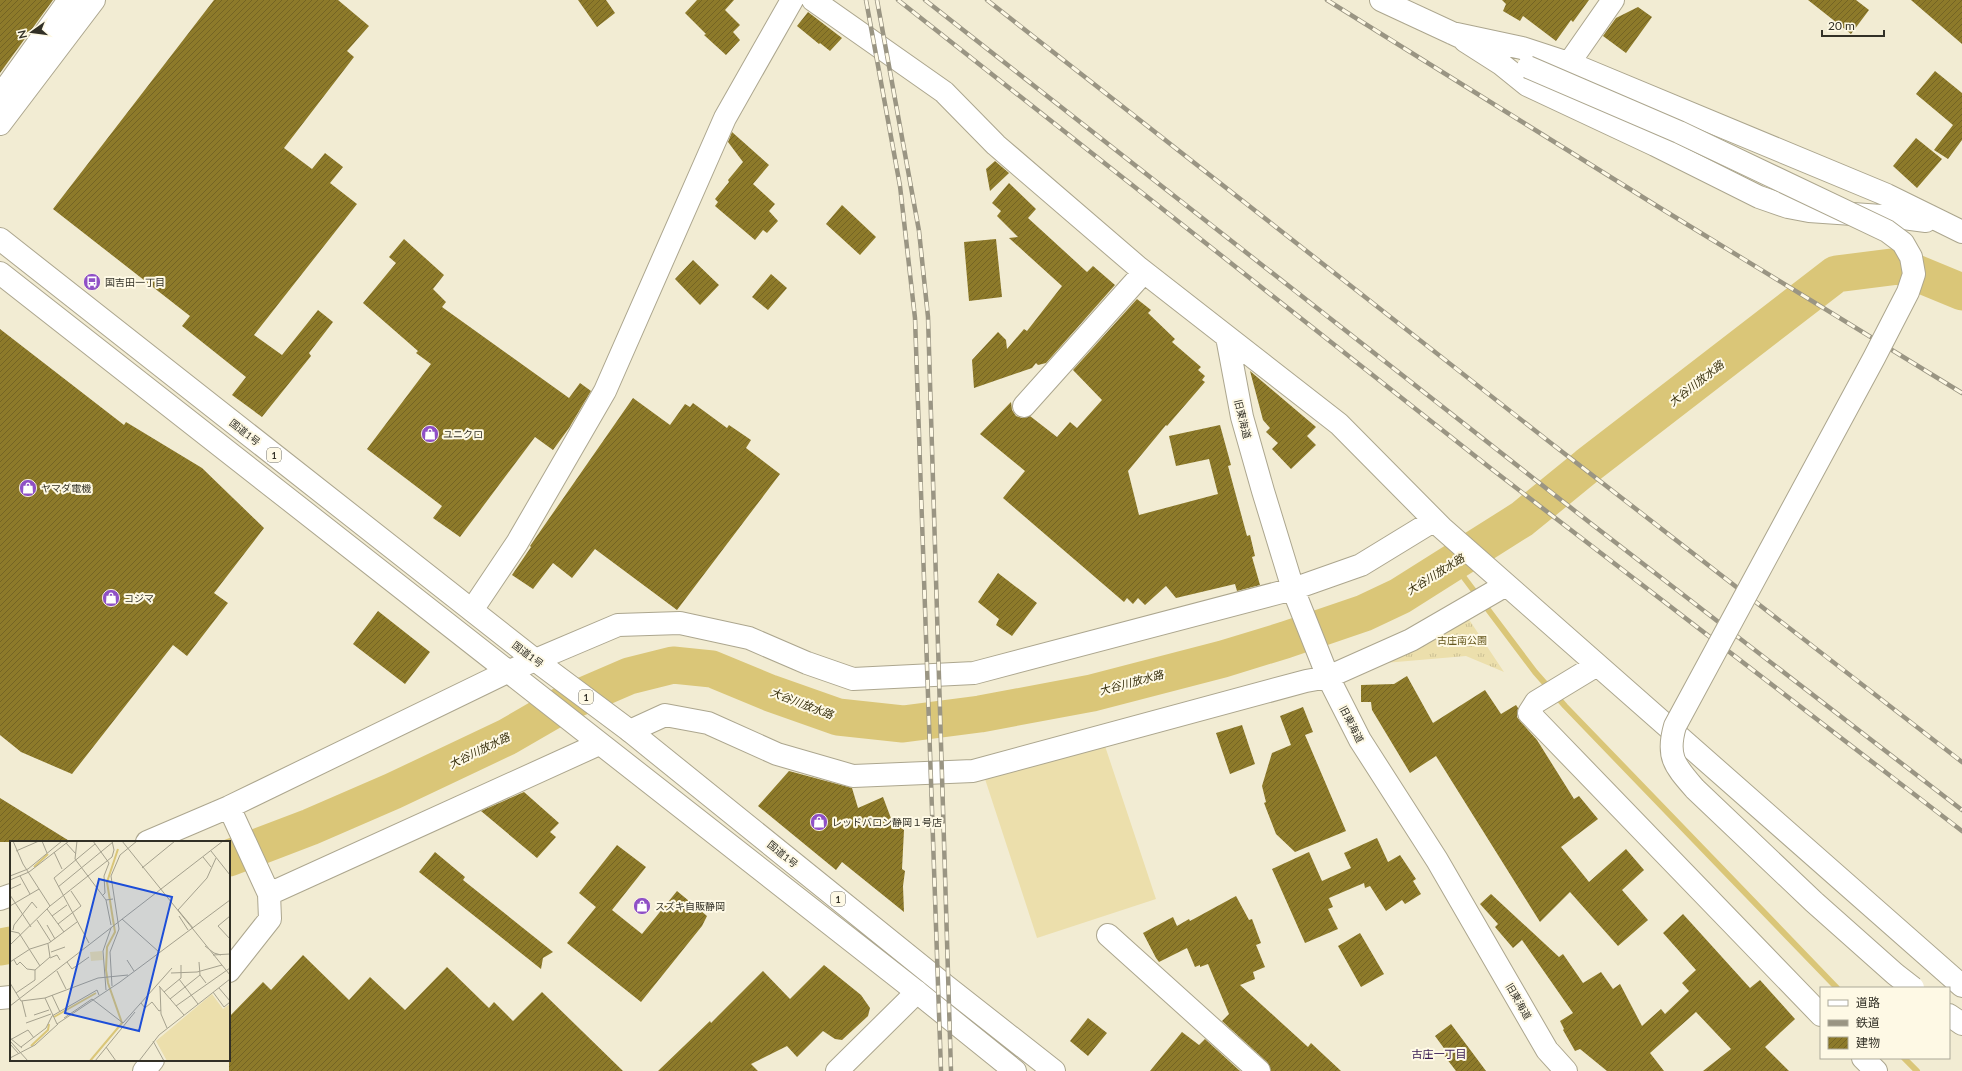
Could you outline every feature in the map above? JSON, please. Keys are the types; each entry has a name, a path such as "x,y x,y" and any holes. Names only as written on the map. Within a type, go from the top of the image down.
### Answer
{"main road":[{"path":"0,96 69,0"},
{"path":"0,124 94,0"},
{"path":"472,610 517,543 605,391 725,118 792,0"},
{"path":"813,0 944,92 996,145 1144,272 1339,424 1437,524 1962,986"},
{"path":"1381,0 1528,67 1679,132 1887,231 1903,243 1911,257 1914,274 1908,292 1874,358 1675,726 1670,741 1672,756 1679,771 1695,789 1814,902 1912,987"},
{"path":"1569,63 1614,0"},
{"path":"1452,33 1522,48 1569,63 1887,195 1954,228"},
{"path":"1452,33 1485,52 1527,86 1655,145 1759,197 1788,207 1822,212 1915,218 1954,228"},
{"path":"1822,212 1836,208 1847,200 1847,187 1844,181 1835,173"},
{"name":"国道1号","path":"0,239 472,610 626,728 946,986 1054,1071"},
{"path":"1024,406 1144,272"},
{"path":"0,273 917,992 1015,1071"},
{"name":"旧東海道","path":"1226,337 1242,417 1293,589 1328,677 1360,740 1437,860 1548,1050 1566,1071"},
{"path":"149,841 229,807 514,677 618,625 680,623 749,638 807,663 853,678 974,673 1293,589 1361,565 1437,524"},
{"path":"626,728 665,715 708,723 777,754 853,776 973,771 1306,681 1328,677 1411,640 1503,582"},
{"path":"1597,665 1536,702 1529,713 1820,1014"},
{"path":"267,889 595,741"},
{"path":"229,807 267,889 270,919 230,970"},
{"path":"0,899 10,895"},
{"path":"1108,935 1259,1071"},
{"path":"836,1071 917,992"},
{"path":"0,998 10,997"},
{"path":"1950,1016 1962,1024"},
{"path":"1864,1059 1876,1071"},
{"path":"144,1071 152,1061"}],"green space":[{"name":"古庄南公園","path":"1468,618 1504,672 1466,656 1373,664"},
{"path":"1103,740 1156,899 1037,938 985,779"}],"building":[{"path":"0,0 53,0 0,73"},
{"path":"214,0 338,0 369,26 347,51 354,57 284,148 312,169 325,153 343,167 330,183 357,204 254,335 282,355 318,310 333,322 309,353 311,356 262,417 232,395 246,377 182,326 190,316 53,209"},
{"path":"578,0 606,0 615,13 597,27"},
{"path":"697,0 734,0 725,10 740,25 733,32 740,40 726,55 704,35 706,34 685,13"},
{"path":"1502,0 1589,0 1573,22 1571,20 1556,41 1523,16 1520,21 1503,11 1506,4"},
{"path":"1808,0 1856,0 1869,10 1851,34"},
{"path":"1911,0 1962,0 1962,44"},
{"path":"1638,7 1652,17 1626,53 1603,36 1616,18"},
{"path":"808,12 842,38 830,51 797,26"},
{"path":"1935,71 1962,93 1962,140 1948,159 1934,150 1953,125 1916,94"},
{"path":"732,132 769,165 753,184 775,204 769,211 778,221 767,233 763,230 755,240 715,206 718,202 715,199 743,162 728,142"},
{"path":"1916,138 1942,159 1917,188 1893,166"},
{"path":"995,161 1009,173 990,191 986,169"},
{"path":"1009,183 1036,209 1028,218 1087,272 1093,266 1115,285 1046,363 1038,365 1036,363 1032,368 974,388 972,360 998,332 1006,340 1007,349 1024,329 1027,331 1062,286 1009,238 1018,237 997,216 1001,211 992,203"},
{"path":"842,205 876,237 860,255 826,224"},
{"path":"404,239 444,275 433,289 446,302 442,307 569,398 580,383 591,391 569,428 553,450 535,437 460,537 433,518 442,506 367,449 431,364 416,353 418,351 363,303 396,263 389,257"},
{"path":"996,239 1002,297 969,301 964,242"},
{"path":"693,260 719,285 700,305 675,279"},
{"path":"771,274 787,288 768,310 752,297"},
{"path":"1137,299 1151,310 1148,313 1175,339 1172,342 1201,367 1198,370 1205,376 1202,380 1205,382 1167,426 1166,425 1128,471 1139,515 1218,494 1209,459 1176,466 1169,436 1220,425 1231,465 1228,466 1247,536 1250,535 1255,556 1252,557 1260,585 1237,591 1235,584 1176,598 1166,586 1145,605 1138,598 1133,604 1127,598 1124,602 1003,498 1025,471 980,434 1011,402 1012,410 1016,416 1022,418 1030,416 1057,437 1070,422 1077,428 1102,400 1073,370"},
{"name":"コジマ","path":"0,329 124,425 126,422 202,468 264,528 214,593 228,603 187,656 173,645 72,774 21,752 0,735"},
{"path":"1250,371 1316,427 1307,436 1316,445 1291,469 1272,449 1278,443 1266,432 1270,428 1263,420"},
{"path":"633,398 670,425 685,404 690,407 693,403 727,428 729,425 751,440 746,448 780,474 677,610 595,549 572,578 553,563 533,589 512,575 531,547 530,546"},
{"path":"998,573 1037,603 1012,636 996,625 999,619 978,602"},
{"path":"378,611 430,652 405,684 353,644"},
{"path":"1407,676 1433,723 1485,690 1501,714 1516,705 1518,708 1517,717 1537,740 1574,799 1579,796 1598,819 1561,847 1589,882 1626,849 1644,870 1622,890 1648,920 1618,946 1570,892 1540,922 1436,756 1410,773 1372,710 1371,702 1361,702 1361,685 1394,684"},
{"path":"1303,707 1313,732 1305,735 1346,831 1295,852 1276,834 1264,803 1266,802 1262,786 1272,753 1291,745 1280,716"},
{"path":"1242,725 1255,764 1230,774 1216,733"},
{"name":"レッドバロン静岡１号店","path":"789,771 852,788 858,808 883,797 892,821 904,830 902,869 905,871 903,886 904,912 842,862 836,870 758,806"},
{"path":"524,792 559,823 550,832 556,837 537,858 481,811"},
{"path":"0,798 69,841 10,841 0,842"},
{"path":"1377,838 1388,862 1400,855 1416,879 1413,881 1421,894 1405,904 1402,900 1386,911 1370,886 1365,888 1364,883 1329,898 1333,907 1328,909 1338,929 1305,943 1272,869 1309,852 1322,881 1351,868 1344,853"},
{"path":"617,845 646,867 612,910 642,934 677,891 707,916 702,926 641,1002 567,943 596,907 579,893"},
{"path":"435,852 465,877 463,880 553,952 543,958 541,969 419,872"},
{"path":"1491,894 1559,957 1563,954 1583,983 1601,972 1613,989 1620,984 1642,1026 1661,1009 1665,1014 1689,991 1682,983 1696,970 1663,933 1683,914 1750,988 1760,980 1795,1019 1765,1047 1789,1071 1703,1071 1731,1049 1696,1012 1650,1053 1664,1071 1607,1071 1580,1049 1575,1051 1563,1030 1564,1029 1560,1021 1573,1013 1522,940 1513,948 1495,927 1498,924 1480,904"},
{"path":"1236,896 1249,920 1252,919 1261,943 1256,945 1265,967 1253,972 1255,979 1240,985 1308,1047 1311,1043 1341,1071 1271,1071 1267,1062 1222,1021 1229,1014 1208,964 1195,967 1187,948 1159,962 1156,958 1143,933 1173,917 1177,926 1189,919 1190,921"},
{"path":"1360,933 1384,974 1361,987 1338,946"},
{"path":"303,955 349,1000 370,977 405,1010 447,967 489,1008 494,1002 513,1021 542,992 623,1071 229,1071 230,1016 263,982 271,990"},
{"path":"824,965 861,995 870,1008 868,1016 842,1040 835,1039 823,1031 797,1057 787,1046 751,1064 758,1071 658,1071 710,1021 711,1023 763,971 790,999"},
{"path":"1088,1018 1107,1033 1088,1056 1070,1041"},
{"path":"1451,1024 1486,1071 1456,1071 1443,1054 1446,1051 1435,1036"},
{"path":"1182,1032 1199,1045 1205,1039 1240,1071 1150,1071"}],"waterway":[{"name":"大谷川放水路","path":"230,858 310,827 393,791 507,737 564,704 629,676 673,665 712,669 770,693 838,717 903,724 980,714 1092,693 1223,659 1285,640 1364,613 1400,596 1522,519 1587,466 1836,274 1899,266 1962,292"},
{"path":"1453,563 1535,672 1565,706 1836,987"},
{"name":"大谷川放水路","path":"0,947 10,945"},
{"path":"1905,1059 1917,1071"}],"railway":[{"path":"866,0 900,186 915,318 941,1071"},
{"path":"877,0 919,231 928,317 951,1071"},
{"path":"898,0 1489,467 1962,831"},
{"path":"925,0 1589,522 1962,810"},
{"path":"987,0 1547,440 1962,762"},
{"path":"1327,0 1657,206 1962,393"}],"place":[{"name":"国吉田一丁目","path":"92,282"},
{"name":"ユニクロ","path":"430,434"},
{"name":"ヤマダ電機","path":"28,488"},
{"name":"コジマ","path":"111,598"},
{"name":"レッドバロン静岡１号店","path":"819,822"},
{"name":"スズキ自販静岡","path":"642,906"}],"district":[{"name":"古庄一丁目","path":"1439,1053"}]}
